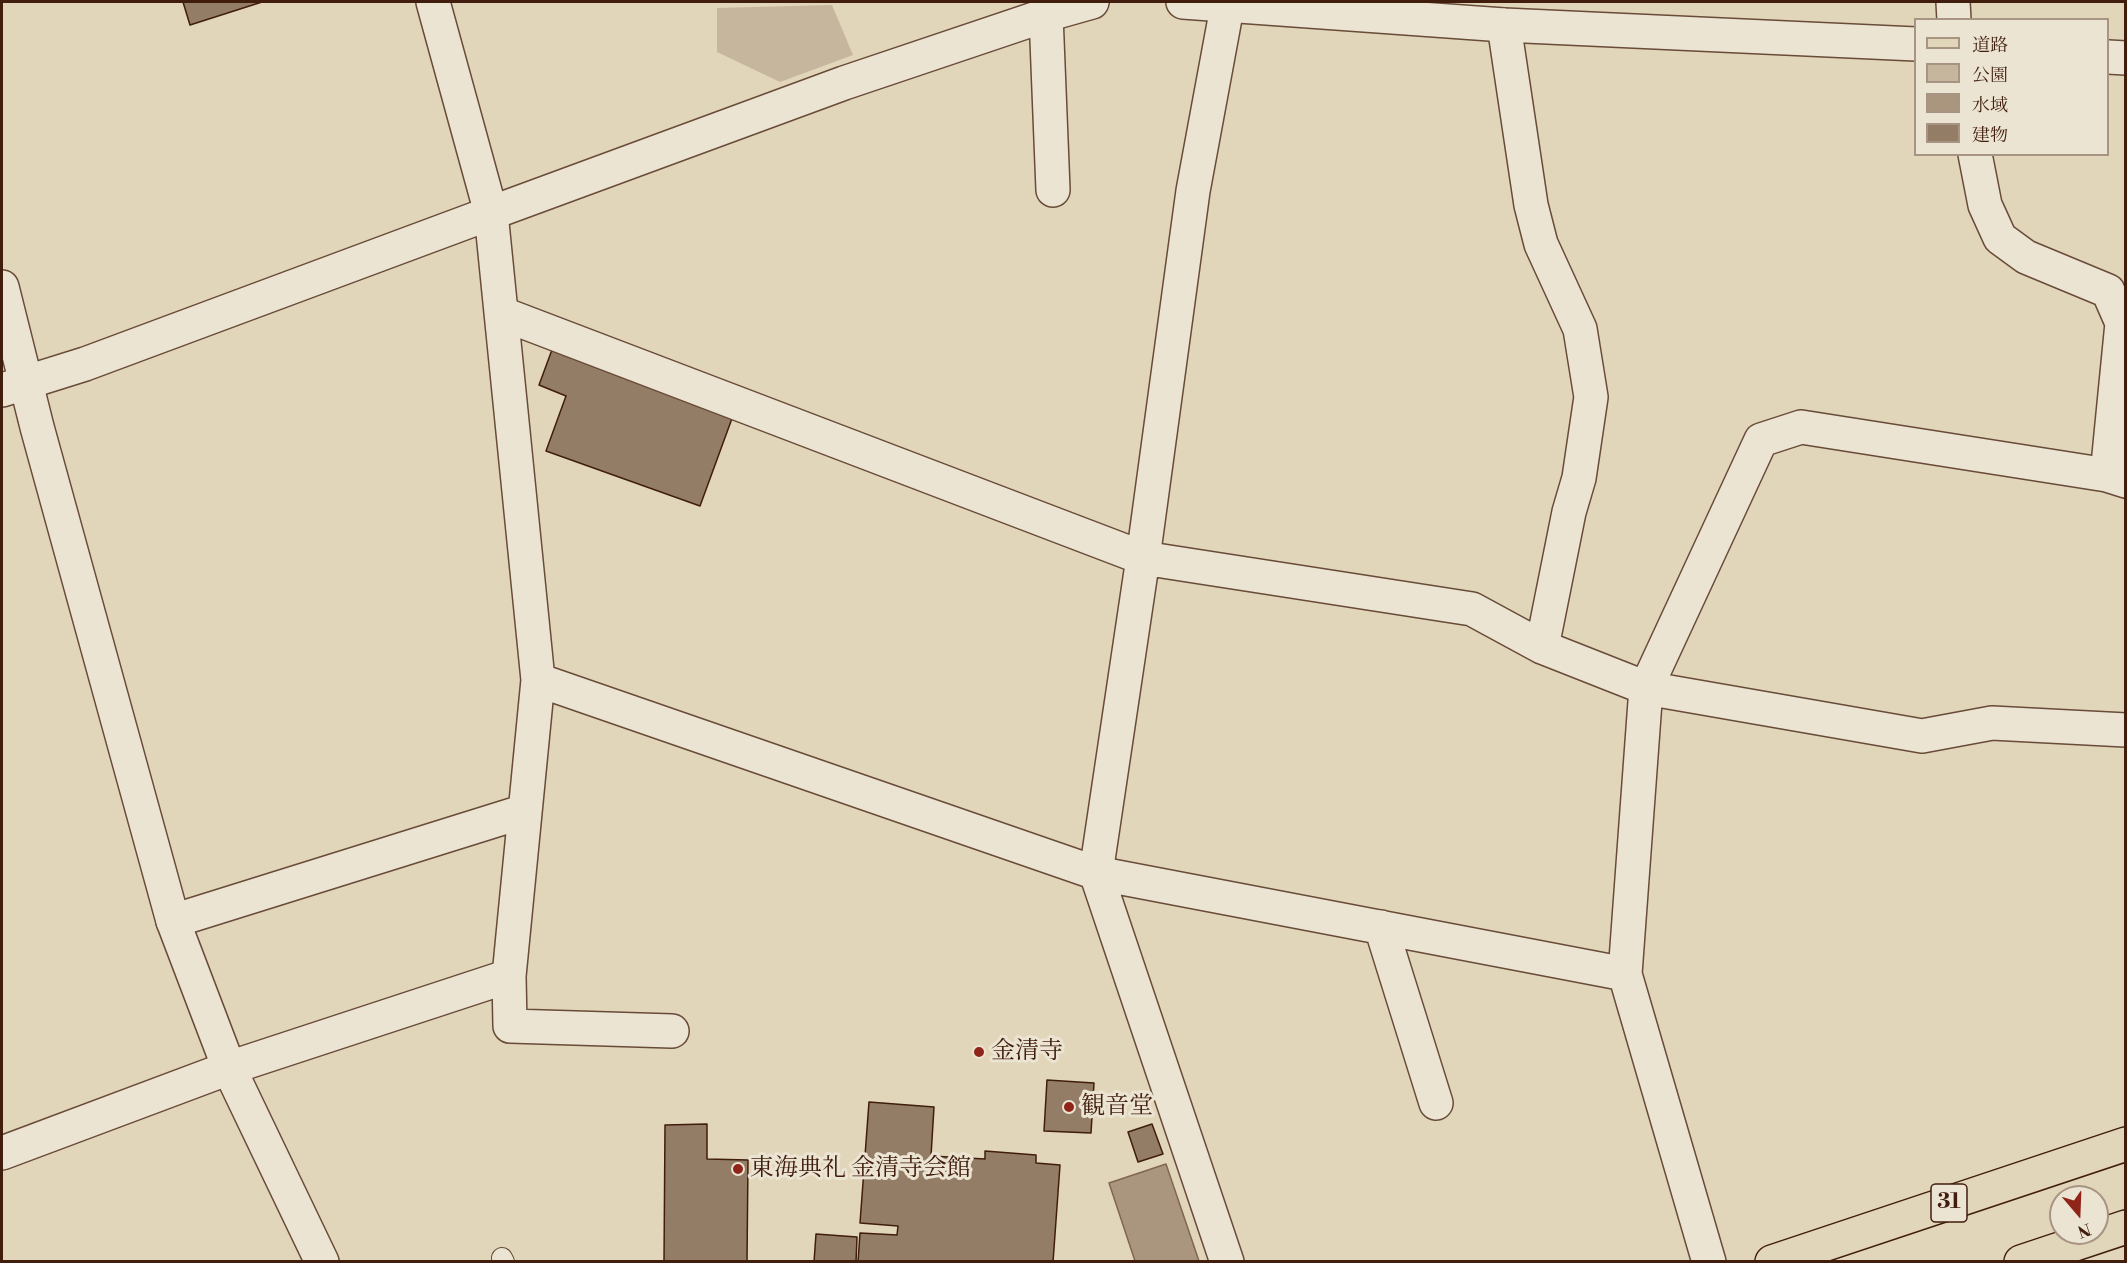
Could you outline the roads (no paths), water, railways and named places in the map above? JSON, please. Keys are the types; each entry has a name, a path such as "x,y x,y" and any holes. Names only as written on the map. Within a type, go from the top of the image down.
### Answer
{"main road":[{"name":"31","path":"1772,1262 2126,1144"},
{"path":"2021,1262 2126,1227"}],"street":[{"path":"433,2 491,213 538,680 509,976 510,1026 672,1031"},
{"path":"13,386 86,364 844,83 1046,15 1092,2"},
{"path":"1183,2 1228,2 1504,25 1914,44"},
{"path":"1227,1262 1096,873 1143,558 1193,191 1228,2"},
{"path":"1953,2 1954,18"},
{"path":"1046,15 1053,190"},
{"path":"1504,25 1531,205 1541,244 1580,329 1591,397 1579,478 1569,512 1542,647"},
{"path":"2109,57 2126,58"},
{"path":"1709,1262 1625,974 1646,688 1761,440 1801,427 2116,478 2122,323 2108,291 2026,257 2000,238 1985,205 1976,156"},
{"path":"2,287 13,386 173,921 229,1068 322,1262"},
{"path":"502,314 1143,558 1472,609 1542,647 1646,688 1922,736 1992,723 2126,730"},
{"path":"538,680 1096,873 1625,974"},
{"path":"173,921 525,811"},
{"path":"1381,927 1436,1103"},
{"path":"2,1153 229,1068 509,976"}],"water":[{"path":"1166,1164 1199,1261 1135,1261 1109,1183"}],"place":[{"name":"金清寺","path":"979,1052"},
{"name":"観音堂","path":"1069,1107"},
{"name":"東海典礼 金清寺会館","path":"738,1169"}]}
